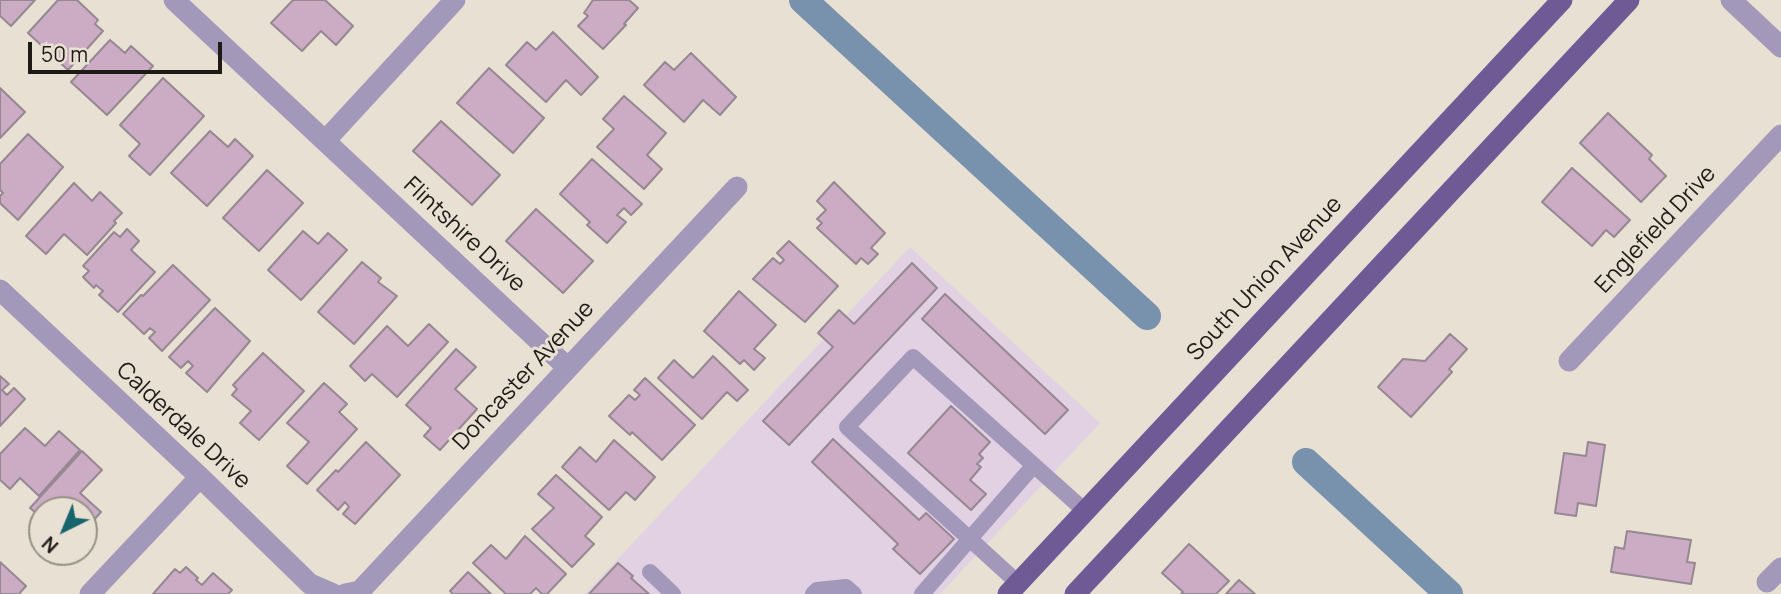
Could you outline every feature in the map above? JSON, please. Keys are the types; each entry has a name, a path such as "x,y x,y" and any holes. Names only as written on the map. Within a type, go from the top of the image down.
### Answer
{"main road":[{"name":"South Union Avenue","path":"1012,589 1562,0"},
{"path":"1076,594 1629,0"}],"street":[{"name":"Flintshire Drive","path":"174,0 568,368"},
{"path":"325,141 455,0"},
{"path":"1731,0 1781,47"},
{"name":"Englefield Drive","path":"1569,361 1781,135"},
{"name":"Doncaster Avenue","path":"345,594 360,591 737,187"},
{"name":"Calderdale Drive","path":"0,290 310,584 333,594"},
{"path":"90,594 200,477"}],"lane":[{"path":"1012,589 971,540 847,427 914,357 1085,511"},
{"path":"922,594 1034,465"},
{"path":"650,572 673,594"},
{"path":"813,594 817,590 846,587 854,594"}],"shaded area":[{"path":"910,247 1100,423 940,594 585,594"}],"building":[{"path":"0,0 35,0 11,26 0,16"},
{"path":"58,0 77,0 98,20 95,24 103,31 68,70 28,33"},
{"path":"293,0 325,0 353,26 336,45 321,31 302,51 271,23"},
{"path":"593,0 629,0 638,8 603,49 578,26 588,16 584,13"},
{"path":"553,32 598,77 581,95 566,80 546,102 506,65 527,42 536,50"},
{"path":"110,40 125,53 131,46 153,66 107,115 71,82"},
{"path":"691,53 736,97 720,115 703,100 684,122 644,85 665,62 674,70"},
{"path":"489,68 544,118 513,153 457,103"},
{"path":"163,78 204,116 150,175 129,156 140,144 120,125"},
{"path":"0,88 25,112 0,138"},
{"path":"624,96 666,133 647,155 662,169 644,189 597,147 614,129 603,119"},
{"path":"1608,113 1652,155 1649,159 1666,176 1641,202 1580,143"},
{"path":"441,121 500,175 472,205 413,151"},
{"path":"210,131 228,147 235,139 253,156 207,206 171,173"},
{"path":"28,134 63,167 18,220 0,203 3,193 0,190 0,164"},
{"path":"592,159 642,204 631,215 624,208 617,215 626,222 607,243 587,225 590,222 560,194"},
{"path":"1572,168 1630,220 1614,237 1606,230 1592,246 1542,202"},
{"path":"267,170 303,203 259,251 223,218"},
{"path":"834,182 885,233 871,248 878,254 868,264 861,258 856,264 817,228 822,223 817,219 826,210 817,201"},
{"path":"74,183 92,201 100,192 122,213 87,255 64,234 46,254 26,236"},
{"path":"536,209 593,261 563,293 506,241"},
{"path":"127,229 139,241 131,250 155,272 118,312 99,295 103,291 96,285 94,288 83,277 89,271 83,266 114,232 120,237"},
{"path":"303,231 318,244 328,233 347,250 301,300 268,270"},
{"path":"789,241 838,286 805,322 753,279 773,258 780,264 784,260 777,253"},
{"path":"362,262 381,278 378,282 397,296 354,344 318,312"},
{"path":"912,263 937,288 789,445 763,421 833,347 818,333 839,310 854,324"},
{"path":"173,265 210,300 162,351 149,338 155,332 150,328 144,334 123,314"},
{"path":"739,291 776,325 754,349 765,358 754,370 744,360 740,364 704,331"},
{"path":"945,294 1068,410 1045,434 922,319"},
{"path":"215,308 250,341 207,392 186,373 193,366 188,361 181,368 169,357"},
{"path":"429,324 448,342 397,397 372,374 365,381 350,366 387,326 408,346"},
{"path":"1450,334 1467,349 1449,369 1452,372 1411,417 1378,387 1403,359 1425,361"},
{"path":"456,349 476,367 455,389 477,409 440,450 424,436 431,428 406,405"},
{"path":"263,353 304,391 259,440 240,423 251,411 232,395 237,389 233,385"},
{"path":"713,356 748,390 737,401 727,392 702,419 658,378 674,360 693,378"},
{"path":"0,376 9,384 2,390 7,395 14,388 25,399 0,426"},
{"path":"645,378 695,425 662,460 632,432 630,435 609,416 629,395 635,400 640,395 634,390"},
{"path":"324,383 347,404 339,412 357,429 307,484 287,466 309,442 287,423"},
{"path":"951,406 990,442 979,454 983,458 977,464 981,467 970,480 986,494 971,510 908,453"},
{"path":"25,428 45,446 59,431 80,450 39,496 20,478 10,489 0,480 0,454"},
{"path":"833,439 919,520 926,513 954,539 920,574 893,549 898,544 812,462"},
{"path":"614,440 655,477 635,500 626,492 609,510 562,467 580,447 596,462"},
{"path":"366,442 400,475 355,524 343,514 349,507 345,502 338,510 317,490"},
{"path":"1588,442 1605,445 1596,506 1578,503 1576,516 1555,513 1564,453 1586,456"},
{"path":"82,451 102,470 80,493 83,496 41,496"},
{"path":"556,475 602,517 585,536 594,544 572,567 532,529 554,508 538,494"},
{"path":"1627,531 1691,540 1687,562 1695,563 1691,584 1611,572 1615,547 1624,549"},
{"path":"525,536 566,574 547,594 542,594 536,588 530,594 506,594 473,563 491,545 506,559"},
{"path":"1189,544 1229,581 1216,594 1181,594 1183,592 1162,573"},
{"path":"0,562 26,586 19,594 0,594"},
{"path":"618,563 633,576 631,578 649,594 589,594"},
{"path":"186,567 202,585 213,573 232,590 228,594 153,594 175,569 180,573"},
{"path":"468,572 491,594 453,594 450,591"},
{"path":"1239,580 1255,594 1226,594"}],"waterway":[{"path":"803,0 1147,316"},
{"path":"1306,462 1449,594"}]}
